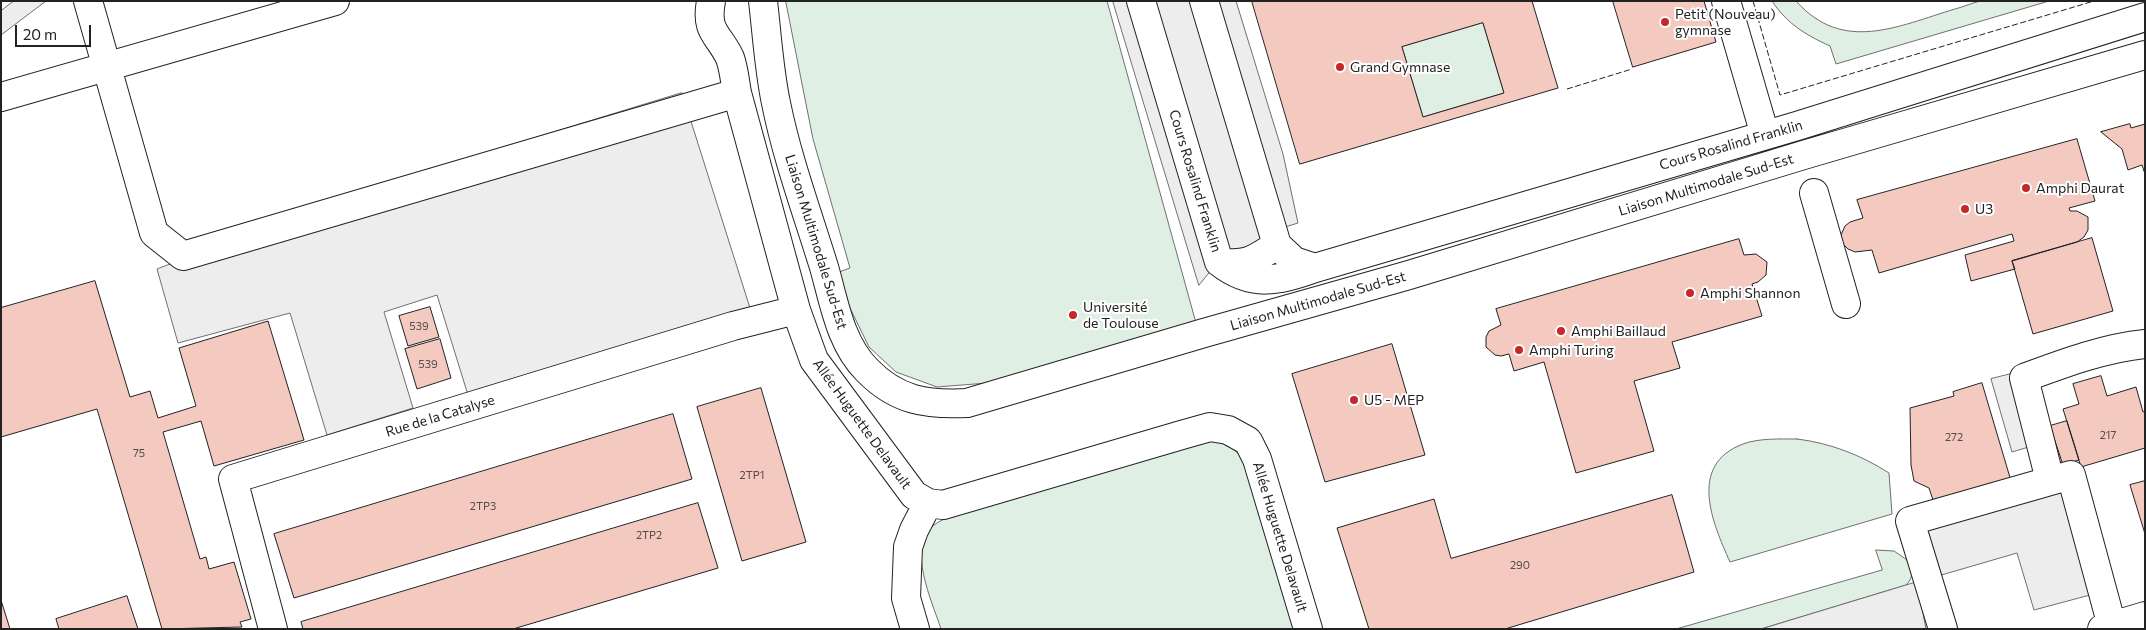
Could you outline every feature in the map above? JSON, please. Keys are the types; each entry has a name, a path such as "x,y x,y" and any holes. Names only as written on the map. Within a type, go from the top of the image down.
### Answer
{"street":[{"path":"88,1 154,233 183,256 737,93"},
{"name":"Allée Huguette Delavault","path":"711,1 709,12 711,30 730,58 737,93 796,310 814,360 914,495 928,503 943,505 1210,427 1228,430 1248,441 1258,460 1308,629"},
{"name":"Liaison Multimodale Sud-Est","path":"763,1 776,102 788,150 844,338 866,370 890,388 918,402 943,404 968,404 1204,333 1409,276 1807,154 2145,55"},
{"name":"Cours Rosalind Franklin","path":"1141,1 1219,262 1233,273 1260,280 1284,278 1765,135 2145,17"},
{"path":"1204,1 1277,245 1294,261 1315,268"},
{"path":"1726,1 1765,135"},
{"path":"1,97 321,4"},
{"path":"1814,193 1846,304"},
{"path":"1219,262 1238,265 1248,262 1277,245"},
{"name":"Rue de la Catalyse","path":"273,629 233,479 733,326 796,310"},
{"path":"2050,480 2024,378 2058,365 2109,351 2145,344"},
{"path":"1943,629 1910,520 2071,475 2107,627 2145,616"},
{"path":"915,629 906,598 908,547 914,530 928,503"}],"green space":[{"path":"786,1 1107,1 1196,323 987,383 937,387 896,372 869,347 850,308 839,272 850,268 813,139"},
{"path":"1772,1 1796,1 1814,17 1833,27 1852,31 1872,31 1892,28 1980,1 2049,1 1836,64 1830,46 1798,28 1784,16"},
{"path":"1483,23 1504,93 1423,117 1402,47"},
{"path":"1797,439 1821,443 1845,451 1889,473 1892,514 1730,562 1717,530 1709,497 1710,481 1715,466 1726,454 1749,442"},
{"path":"1207,440 1232,448 1250,467 1299,629 941,629 927,590 922,560 922,547 926,535 936,523 955,515"},
{"path":"1876,550 1894,551 1910,562 1912,572 1906,585 1761,629 1676,629 1882,570"}],"shaded area":[{"path":"14,1 46,1 1,35 1,11"},
{"path":"1113,1 1236,1 1283,154 1298,223 1285,227 1213,268 1199,285"},
{"path":"682,93 750,308 468,395 437,295 384,312 413,408 327,435 290,313 178,343 157,269 175,262 183,241 273,218"},
{"path":"2011,374 2032,446 2012,452 1991,379"},
{"path":"2060,488 2090,595 2034,610 2017,553 1938,576 1924,528"},
{"path":"1917,582 1926,629 1761,629 1906,585"}],"building":[{"name":"Grand Gymnase","path":"1252,1 1532,1 1558,88 1300,164","holes":["1483,23 1504,93 1423,117 1402,47"]},
{"name":"Petit (Nouveau) gymnase","path":"1613,1 1704,1 1716,42 1633,67"},
{"path":"2130,124 2131,128 2145,124 2145,174 2142,165 2128,170 2122,149 2101,132"},
{"name":"U3","path":"2077,139 2095,201 2069,208 2070,211 2077,211 2088,217 2088,230 2084,237 2077,242 2012,261 2015,269 1971,281 1965,255 2014,241 2012,234 1879,273 1872,250 1855,252 1848,249 1842,243 1841,235 1845,226 1850,222 1863,218 1857,200"},
{"path":"2092,238 2113,311 2033,334 2012,261"},
{"path":"1739,239 1744,255 1756,254 1767,262 1766,275 1758,282 1752,284 1762,316 1672,342 1680,368 1634,381 1654,451 1576,473 1544,362 1514,371 1509,354 1495,355 1486,347 1486,337 1489,331 1501,325 1496,309"},
{"path":"95,281 130,397 150,391 158,418 196,406 179,348 268,321 304,440 214,466 201,421 163,432 200,559 206,557 209,569 234,562 251,619 240,622 242,627 162,629 97,409 1,437 1,308"},
{"path":"430,307 439,337 408,346 399,316"},
{"path":"440,339 451,378 417,389 405,349"},
{"name":"U5 - MEP","path":"1392,344 1425,455 1325,482 1292,374"},
{"path":"2101,376 2107,396 2136,387 2143,412 2145,411 2145,448 2081,467 2063,409 2079,404 2073,384"},
{"path":"1982,383 2011,481 1934,503 1929,488 1914,481 1911,465 1910,408 1954,396 1953,392"},
{"path":"761,388 806,542 742,561 697,407"},
{"path":"673,414 692,479 294,598 274,534"},
{"path":"2067,421 2079,460 2063,465 2050,426"},
{"path":"2145,481 2145,534 2130,485"},
{"path":"1672,495 1694,572 1505,629 1369,629 1337,528 1434,499 1451,558"},
{"path":"698,503 718,568 513,629 303,629 301,622"},
{"path":"127,596 138,629 59,629 56,619"},
{"path":"1,600 10,629 1,629"}],"fence":[{"path":"1753,1 1780,95 2094,1"},
{"path":"1567,89 1632,69"}],"place":[{"name":"Petit (Nouveau) gymnase","path":"1665,22"},
{"name":"Grand Gymnase","path":"1340,67"},
{"name":"Amphi Daurat","path":"2026,188"},
{"name":"U3","path":"1965,209"},
{"name":"Amphi Shannon","path":"1690,293"},
{"name":"Université de Toulouse","path":"1073,315"},
{"name":"Amphi Baillaud","path":"1561,331"},
{"name":"Amphi Turing","path":"1519,350"},
{"name":"U5 - MEP","path":"1354,400"}]}
